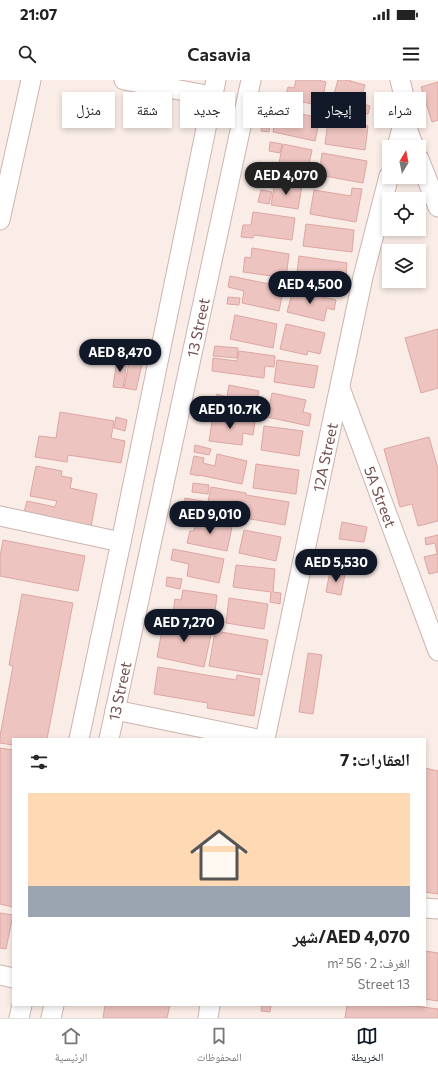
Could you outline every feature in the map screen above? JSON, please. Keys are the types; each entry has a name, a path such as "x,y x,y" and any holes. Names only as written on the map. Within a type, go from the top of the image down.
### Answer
{"street":[{"path":"0,220 30,80"},
{"path":"124,80 214,88"},
{"name":"13 Street","path":"109,738 251,80"},
{"path":"400,80 404,92"},
{"name":"13 Street","path":"79,738 214,88"},
{"path":"399,140 402,128"},
{"path":"407,128 411,140"},
{"path":"426,177 438,207"},
{"name":"12A Street","path":"265,738 363,277 387,184"},
{"name":"5A Street","path":"340,388 438,651"},
{"path":"0,516 121,542"},
{"path":"115,710 252,738"},
{"path":"426,908 438,909"},
{"path":"0,975 12,978"},
{"path":"19,1018 22,1006"},
{"path":"51,1018 54,1006"},
{"path":"208,1018 210,1006"}],"building":[{"path":"296,80 318,80 326,82 324,92 311,92 311,104 303,102 303,92 287,92 288,87 294,88"},
{"path":"338,80 351,80 350,81 365,85 363,92 334,92"},
{"path":"438,82 438,120 432,122 426,103 426,92 423,92 421,87"},
{"path":"366,105 370,106 368,114 366,113"},
{"path":"303,114 311,116 311,128 318,128 315,141 273,132 274,128 303,128"},
{"path":"366,126 368,126 365,150 325,144 327,128 366,128"},
{"path":"262,128 270,128 269,132 261,131"},
{"path":"270,142 282,144 280,153 269,151"},
{"path":"283,144 312,150 307,173 278,167"},
{"path":"322,153 367,161 363,183 319,175"},
{"path":"275,182 302,186 298,209 271,205"},
{"path":"352,188 362,189 356,222 310,214 314,190 351,196"},
{"path":"261,190 272,192 269,204 258,202"},
{"path":"253,212 295,218 292,240 254,235 253,238 241,237 243,225 251,225"},
{"path":"306,224 354,230 352,252 303,246"},
{"path":"252,248 289,254 286,278 243,272 245,257 251,258"},
{"path":"299,256 347,263 346,276 339,275 337,287 296,281"},
{"path":"230,276 284,287 279,311 242,303 244,291 228,287"},
{"path":"293,290 336,300 334,310 327,308 324,321 287,312"},
{"path":"228,297 240,298 239,305 227,304"},
{"path":"235,315 277,324 273,348 230,339"},
{"path":"286,324 325,333 320,354 308,351 307,355 280,349"},
{"path":"438,329 438,388 421,393 405,338"},
{"path":"215,346 238,348 237,358 213,356"},
{"path":"239,351 275,356 274,367 265,366 264,378 212,371 213,358 237,361"},
{"path":"130,357 143,360 136,390 124,388"},
{"path":"117,358 127,360 123,388 113,387"},
{"path":"277,360 318,366 314,388 274,382"},
{"path":"229,385 259,391 256,402 266,404 263,417 214,407 217,394 227,397"},
{"path":"272,393 306,400 303,412 311,414 309,426 267,417"},
{"path":"60,412 114,421 111,438 125,441 121,463 68,455 67,462 35,457 39,436 56,438"},
{"path":"213,416 255,422 253,435 243,433 242,445 209,441"},
{"path":"116,417 127,420 125,431 114,428"},
{"path":"264,426 303,431 299,456 261,450"},
{"path":"429,437 438,469 438,521 418,526 412,504 400,507 384,449"},
{"path":"195,445 211,449 209,455 194,452"},
{"path":"217,454 247,461 242,484 190,474 194,456 204,458 203,463 215,466"},
{"path":"256,464 299,470 296,494 253,488"},
{"path":"36,466 62,471 61,476 72,478 70,488 97,494 91,527 23,516 27,501 55,507 57,501 30,496"},
{"path":"193,483 209,485 208,494 192,492"},
{"path":"211,487 246,493 246,495 289,502 285,525 245,518 245,516 184,506 185,498 208,502"},
{"path":"197,519 232,527 227,551 187,543 190,531 194,531"},
{"path":"342,522 367,527 364,542 339,539"},
{"path":"244,530 281,537 276,561 239,553"},
{"path":"438,535 438,572 429,574 424,557 437,554 435,543 426,545 425,538"},
{"path":"3,540 85,556 78,591 0,576 0,557"},
{"path":"173,549 224,559 219,583 187,576 189,564 171,560"},
{"path":"236,565 275,569 273,592 281,593 280,604 270,602 271,592 233,587"},
{"path":"330,571 345,574 341,595 326,592"},
{"path":"167,577 182,579 180,589 166,586"},
{"path":"183,590 217,595 214,620 173,613 175,599 181,600"},
{"path":"22,594 73,603 47,738 12,738 12,745 0,743 13,666 9,665"},
{"path":"229,598 268,604 264,629 226,623"},
{"path":"164,620 212,630 204,667 157,657"},
{"path":"215,631 268,640 262,675 209,666"},
{"path":"308,653 322,655 313,714 299,712"},
{"path":"158,667 236,680 237,675 260,679 254,716 207,708 208,703 154,694"},
{"path":"0,748 12,750 12,907 0,904"},
{"path":"426,768 438,771 438,894 426,892"},
{"path":"0,913 12,915 6,949 0,948"},
{"path":"426,951 438,953 438,1001 426,999"},
{"path":"105,1006 170,1006 167,1018 103,1018"},
{"path":"262,1006 271,1006 270,1012 261,1011"},
{"path":"347,1006 415,1006 438,1009 438,1018 345,1018"}]}
